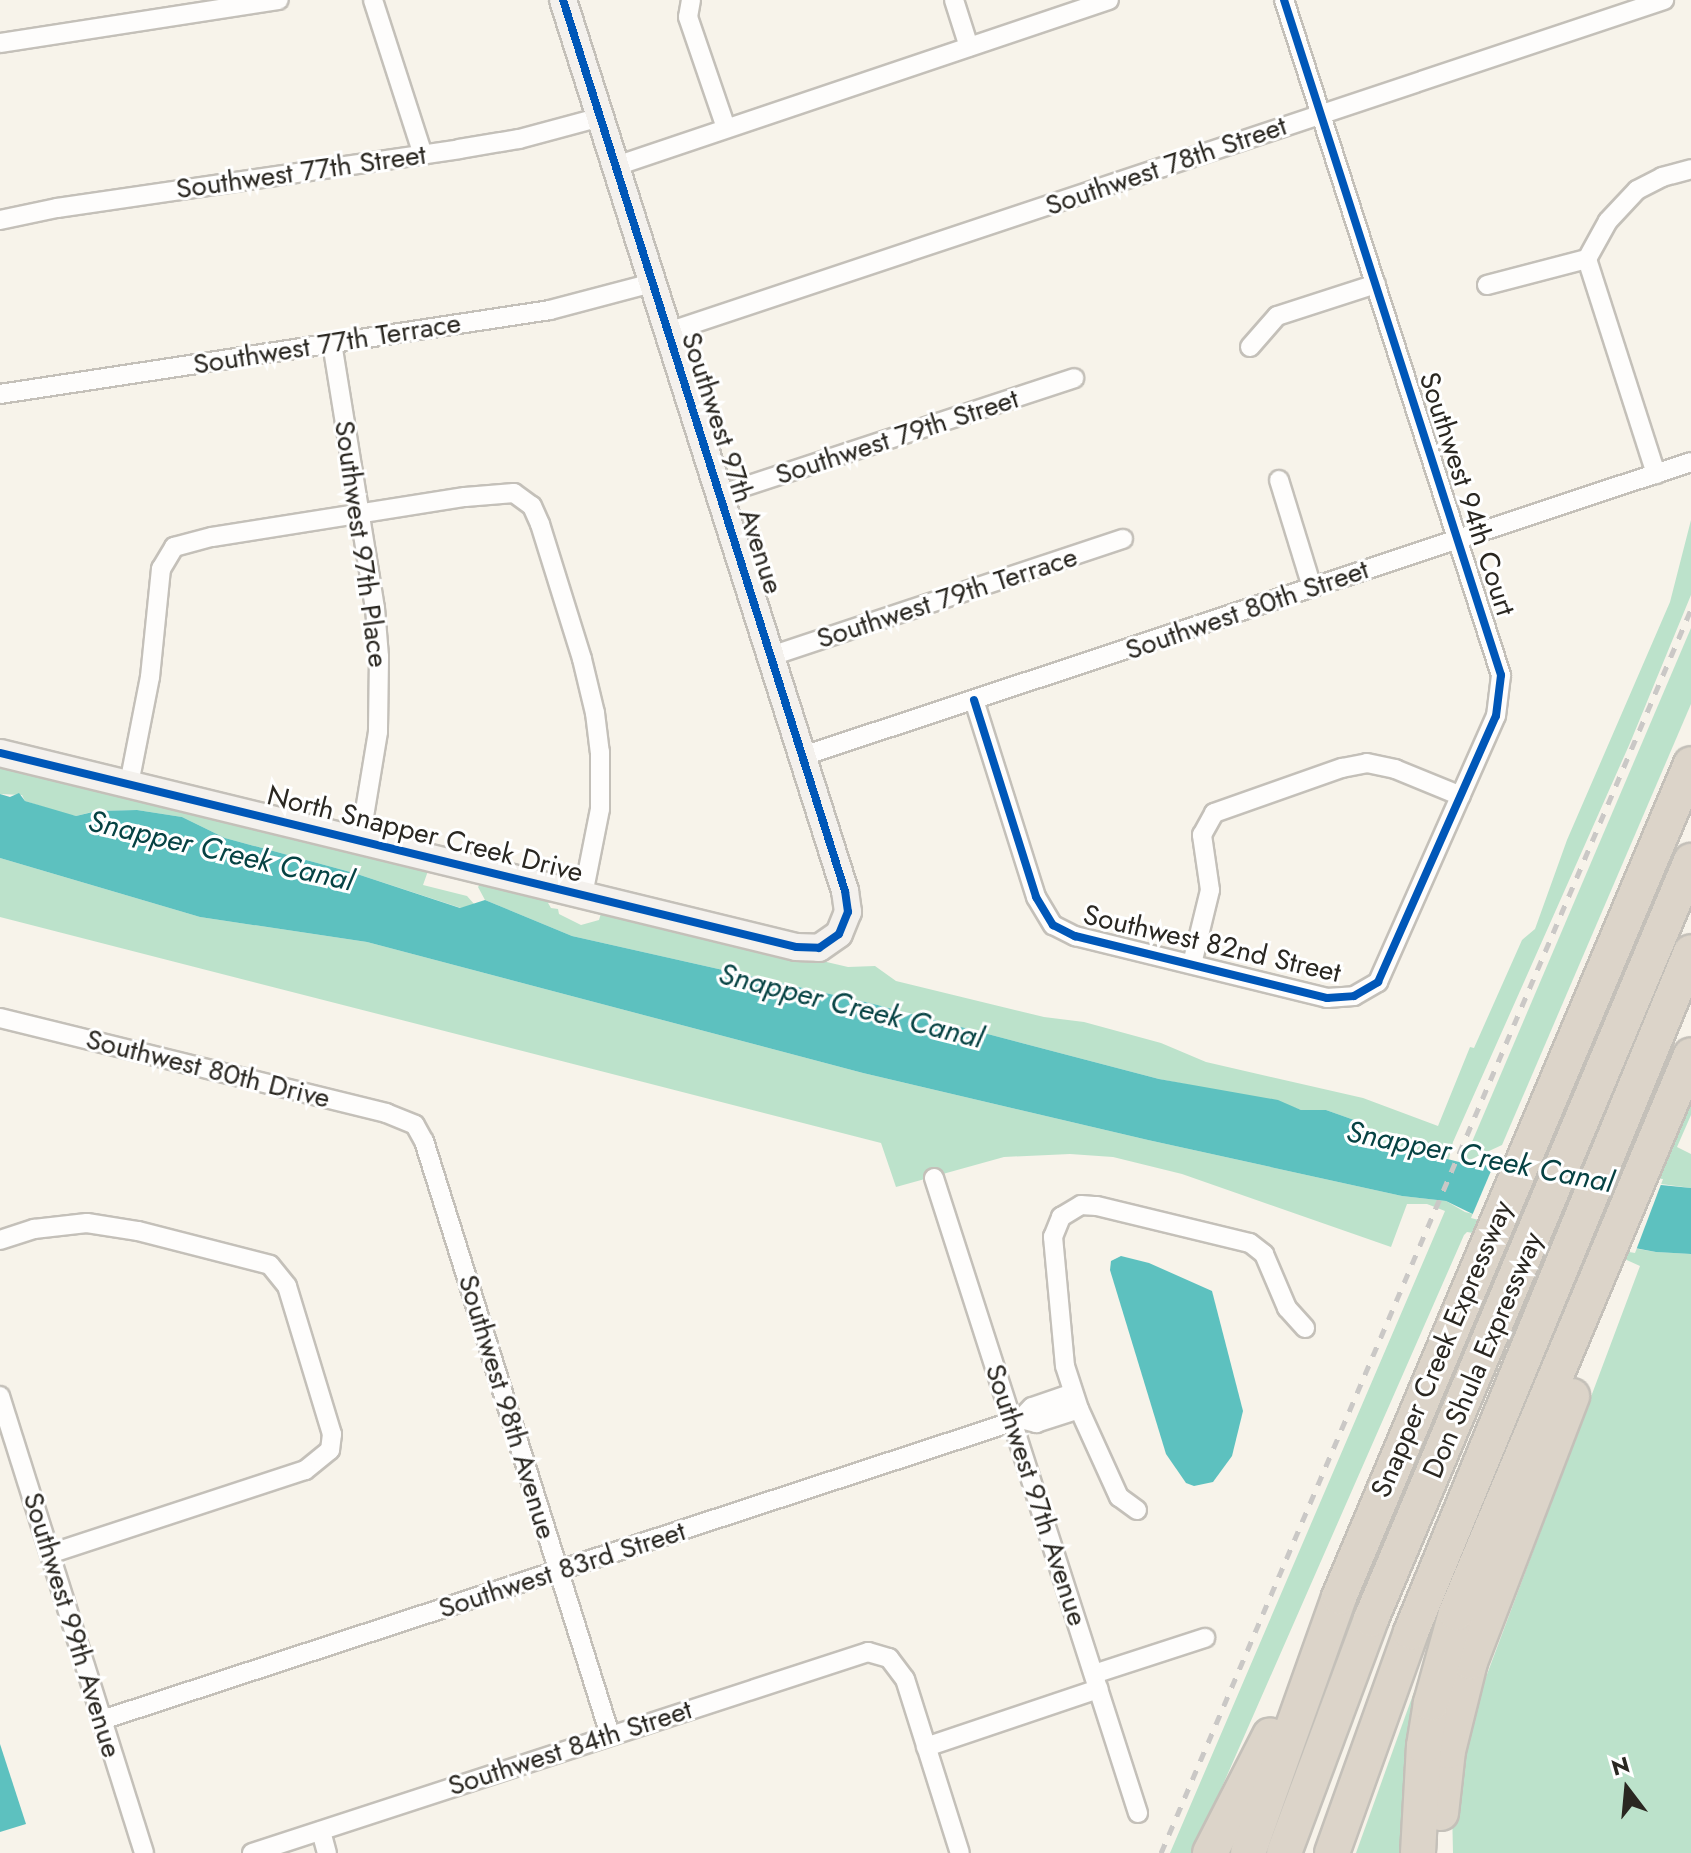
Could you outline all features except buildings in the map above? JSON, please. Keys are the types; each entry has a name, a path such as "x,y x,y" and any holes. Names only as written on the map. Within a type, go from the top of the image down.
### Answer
{"highway":[{"name":"Snapper Creek Expressway","path":"1248,1853 1333,1613 1691,764"},
{"name":"Don Shula Expressway","path":"1284,1853 1371,1619 1691,861"},
{"name":"Don Shula Expressway","path":"1332,1853 1411,1632 1570,1253 1691,952"},
{"path":"1418,1853 1424,1746 1431,1703 1456,1613 1691,1055"},
{"path":"1439,1853 1448,1751 1470,1662 1634,1225 1691,1087"},
{"path":"1210,1853 1333,1613"}],"street":[{"path":"0,43 279,0"},
{"path":"373,0 423,155"},
{"name":"Southwest 97th Avenue","path":"563,0 848,902 845,924 837,938"},
{"path":"691,0 688,17 726,128"},
{"path":"954,0 969,47"},
{"path":"616,166 1109,0"},
{"name":"Southwest 94th Court","path":"1284,0 1497,658 1501,682 1497,711 1461,796 1391,960 1370,989"},
{"name":"Southwest 78th Street","path":"668,332 1664,0"},
{"name":"Southwest 77th Street","path":"0,220 70,206 519,139 601,117"},
{"path":"1487,285 1587,259 1608,221 1637,190 1662,177 1691,169"},
{"path":"1587,259 1656,474"},
{"name":"Southwest 77th Terrace","path":"0,394 550,310 652,283"},
{"path":"1250,347 1277,316 1376,284"},
{"name":"Southwest 97th Place","path":"332,343 375,608 380,699 372,780 360,841"},
{"name":"Southwest 79th Street","path":"719,495 1074,378"},
{"name":"Southwest 80th Street","path":"803,756 1691,462"},
{"path":"1279,480 1312,587"},
{"path":"129,784 150,677 161,569 168,553 177,545 497,492 514,493 528,501 543,532 578,645 597,727 600,809 583,895"},
{"name":"Southwest 79th Terrace","path":"771,656 1123,539"},
{"name":"Southwest 82nd Street","path":"974,700 1036,897 1047,919 1075,936 1336,999 1370,989"},
{"name":"North Snapper Creek Drive","path":"0,753 803,948 822,947 837,938"},
{"path":"1192,964 1209,898 1210,880 1202,841 1209,817 1237,802 1367,763 1395,769 1461,796"},
{"name":"Southwest 80th Drive","path":"0,1018 386,1113 415,1125"},
{"name":"Southwest 98th Avenue","path":"415,1125 424,1141 610,1735"},
{"name":"Southwest 97th Avenue","path":"934,1178 1017,1421 1138,1813"},
{"path":"1137,1510 1119,1497 1076,1401 1062,1348 1053,1237 1061,1217 1070,1209 1097,1206 1236,1238 1264,1254 1287,1308 1305,1328"},
{"path":"0,1240 34,1229 87,1223 138,1231 270,1265 287,1286 331,1426 330,1450 317,1463 292,1475 50,1554"},
{"name":"Southwest 99th Avenue","path":"0,1396 144,1853"},
{"name":"Southwest 83rd Street","path":"102,1720 1017,1421 1036,1423 1076,1401"},
{"path":"960,1853 926,1747 1205,1638"},
{"name":"Southwest 84th Street","path":"252,1853 868,1652 889,1658 905,1679 926,1747"},
{"path":"321,1831 327,1853"}],"green space":[{"path":"1691,520 1691,595 1630,743 1453,1142 1449,1159 1389,1144 1378,1145 1375,1135 1357,1121 1326,1110 1301,1110 1281,1103 1159,1079 870,1003 572,936 485,900 478,887 481,882 554,901 548,903 551,908 558,909 559,914 581,925 599,920 602,910 848,967 875,966 896,981 1044,1017 1084,1022 1161,1043 1206,1062 1363,1098 1438,1126 1470,1047 1474,1048 1522,940 1535,929 1567,840 1670,602"},
{"path":"1691,628 1691,704 1502,1145 1463,1163"},
{"path":"0,763 428,871 423,885 467,896 475,905 461,908 354,873 225,838 182,817 137,810 96,811 76,816 65,814 25,801 22,795 0,794"},
{"path":"0,858 200,917 367,942 863,1073 1148,1140 1402,1196 1446,1201 1465,1212 1555,1235 1656,1252 1691,1254 1691,1853 1453,1853 1452,1809 1468,1725 1640,1266 1620,1257 1467,1232 1464,1235 1193,1853 1170,1853 1445,1211 1427,1204 1407,1204 1391,1247 1182,1174 1113,1157 1070,1154 1004,1157 896,1187 881,1143 0,917"},
{"path":"1691,1073 1691,1115 1677,1147 1691,1154 1691,1188 1646,1182"},
{"path":"1429,1652 1409,1853 1356,1853 1410,1703"}],"water":[{"name":"Snapper Creek Canal","path":"19,793 25,801 76,816 97,811 137,810 182,817 225,838 354,873 460,908 485,900 572,936 870,1003 1159,1079 1278,1100 1301,1110 1326,1110 1357,1121 1381,1146 1389,1144 1493,1168 1691,1188 1691,1254 1656,1252 1485,1220 1446,1201 1402,1196 863,1073 367,942 200,917 0,858 0,794 10,797"},
{"path":"1121,1256 1149,1263 1212,1291 1243,1411 1232,1456 1213,1482 1194,1486 1186,1483 1166,1454 1110,1270 1111,1261"},
{"path":"0,1744 26,1824 0,1832"}],"pier":[{"path":"1494,1164 1663,1179 1635,1253 1554,1239 1471,1218"}],"railway":[{"path":"1161,1853 1691,609"}],"cycle path":[{"path":"0,753 796,947 819,948 839,934 848,912 845,891 563,0"},
{"path":"974,700 1036,897 1053,925 1075,936 1327,998 1354,996 1378,982 1496,716 1501,675 1284,0"}]}
